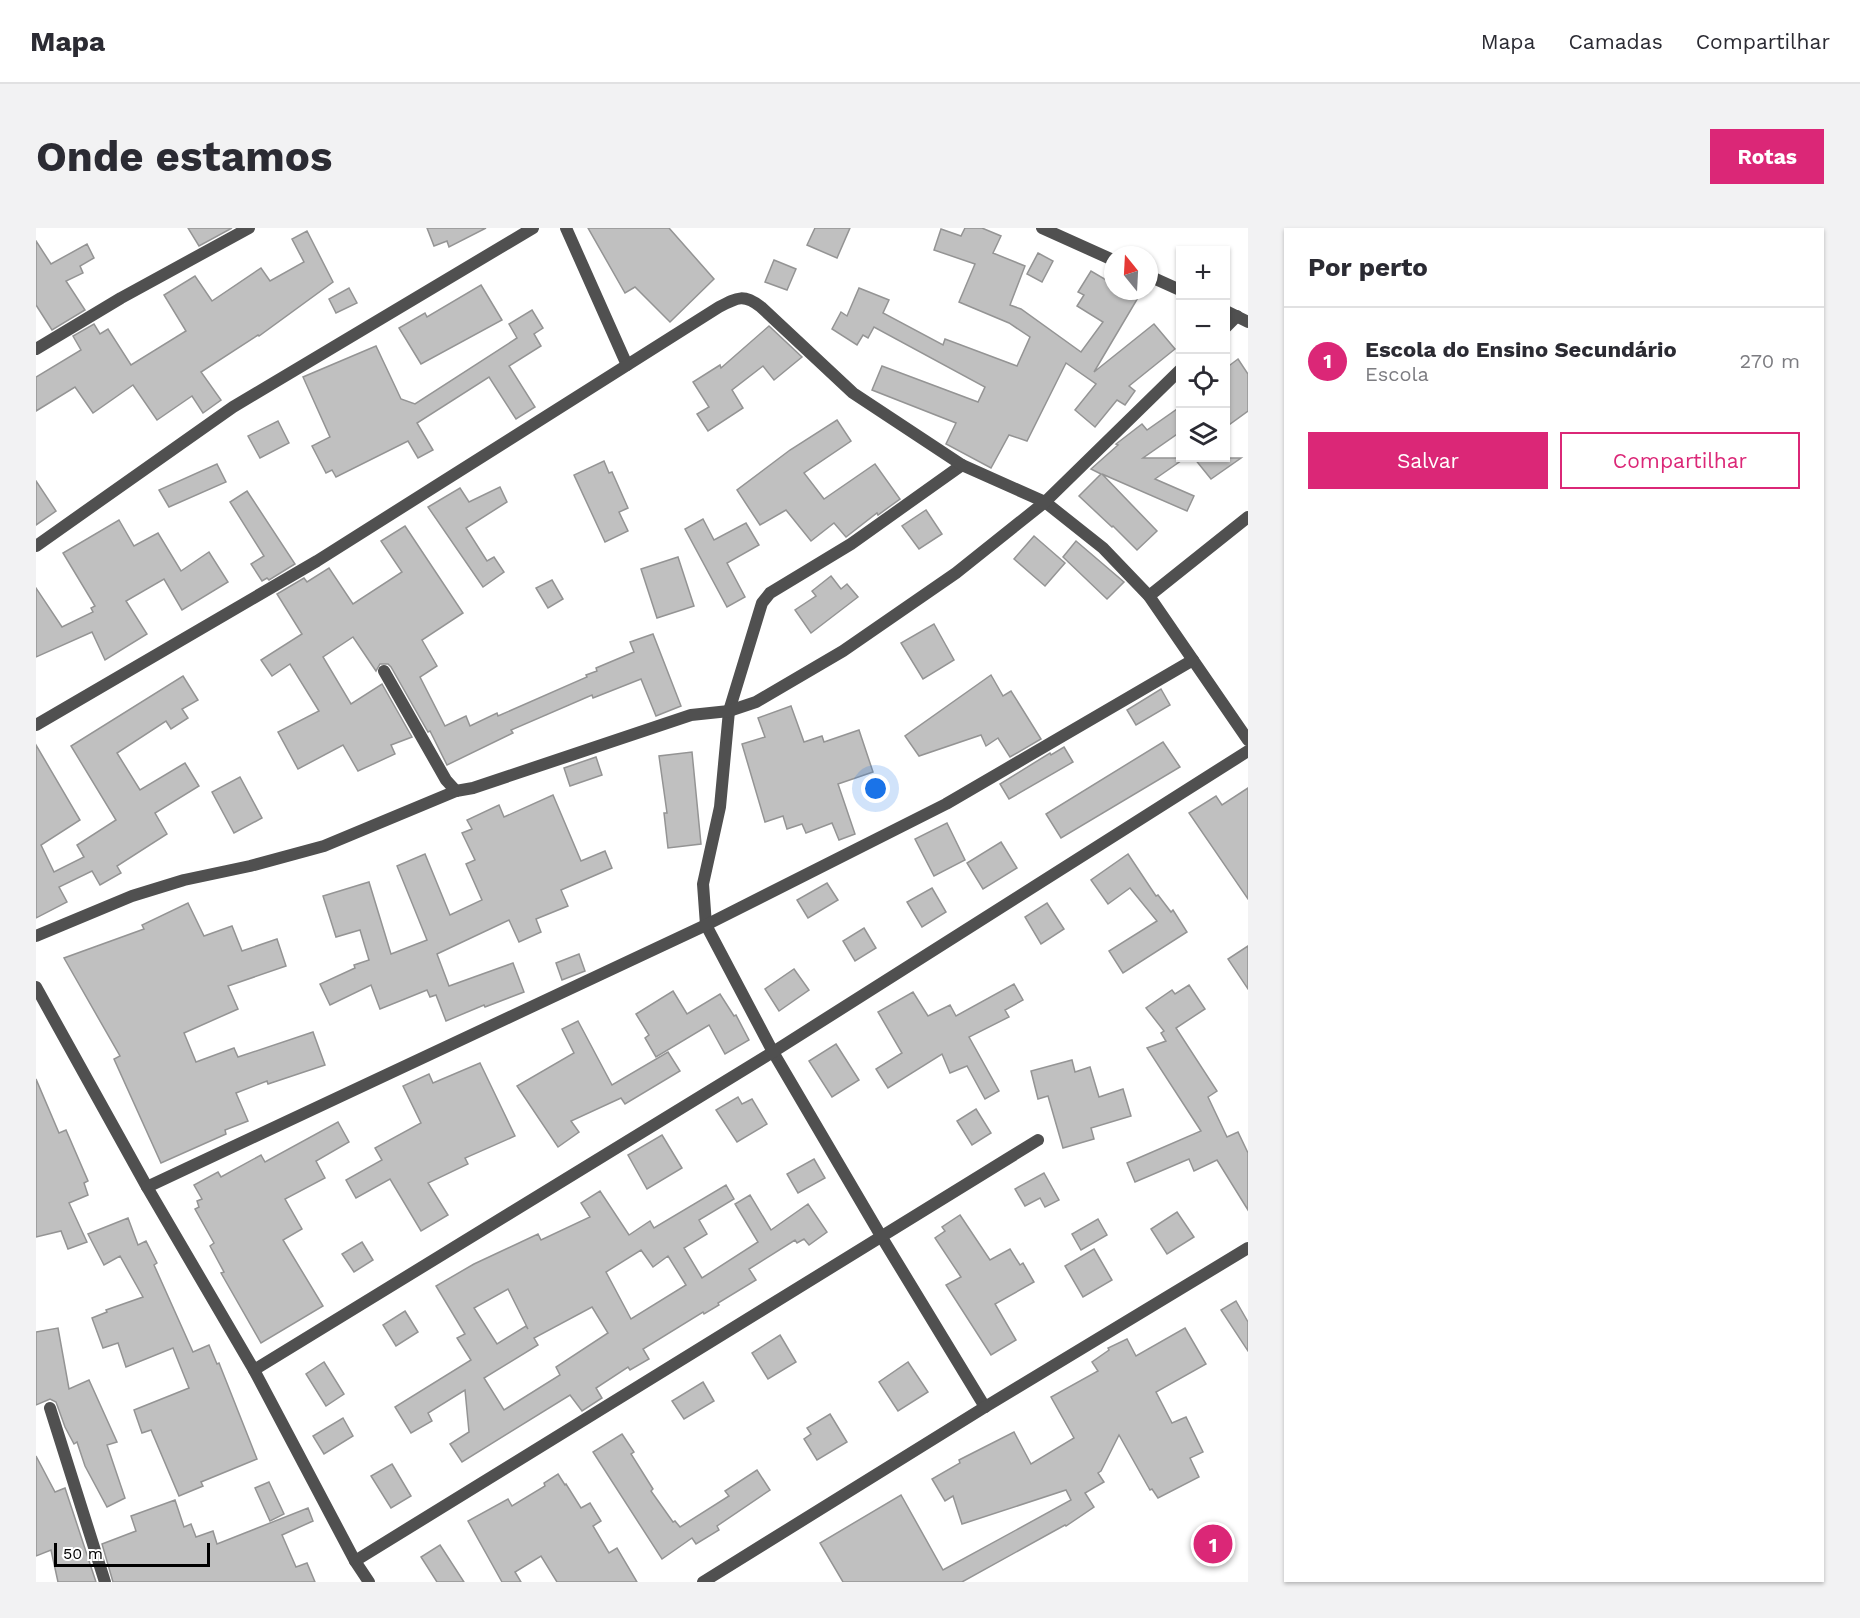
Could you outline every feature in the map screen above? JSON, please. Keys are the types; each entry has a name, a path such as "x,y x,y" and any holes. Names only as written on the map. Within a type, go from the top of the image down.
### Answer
{"street":[{"path":"36,349 121,298 249,228"},
{"path":"36,546 233,407 533,228"},
{"path":"566,228 627,365"},
{"path":"1042,228 1104,256"},
{"path":"1158,280 1176,288"},
{"path":"36,725 317,561 719,307 737,298 750,298 853,393 962,465 1045,502 1103,548 1149,596 1248,740"},
{"path":"36,936 132,896 184,880 250,866 324,846 456,791 474,788 691,715 729,711 756,702 843,651 956,573 1045,502 1176,374"},
{"path":"962,465 851,544 770,593 762,603 729,711 720,807 703,884 706,925 773,1052 985,1407"},
{"path":"1149,596 1248,517"},
{"path":"147,1186 706,925 946,804 1193,660"},
{"path":"384,671 446,780 456,791"},
{"path":"254,1370 773,1052 1248,751"},
{"path":"36,987 147,1186 254,1370 355,1561 369,1582"},
{"path":"355,1561 1038,1140"},
{"path":"703,1582 985,1407 1248,1248"},
{"path":"50,1408 105,1582"}],"building":[{"path":"188,228 232,228 199,246"},
{"path":"427,228 486,228 449,247 447,241 434,246"},
{"path":"588,228 669,228 714,279 670,322 635,287 625,293"},
{"path":"815,228 850,228 837,258 807,245"},
{"path":"965,228 982,228 1001,236 993,253 1025,266 1010,305 1021,309 1081,352 1103,322 1077,306 1084,295 1078,292 1091,271 1104,279 1104,300 1137,300 1094,372 1154,324 1175,349 1129,386 1135,391 1125,405 1117,400 1095,427 1075,410 1096,384 1066,363 1027,441 1009,435 991,468 946,444 956,423 872,390 882,366 978,402 985,387 874,327 868,338 863,335 857,345 832,329 841,312 847,316 859,288 889,300 883,313 943,345 945,339 1017,366 1030,337 1009,323 959,302 975,264 934,250 941,229 961,236"},
{"path":"307,231 333,282 259,336 201,372 221,400 203,413 192,396 157,420 133,385 93,413 75,387 36,411 36,377 81,350 73,336 94,324 100,334 108,329 131,365 186,331 164,295 195,276 212,301 261,268 270,281 304,262 292,239"},
{"path":"36,241 51,264 87,244 94,258 80,266 83,273 66,281 85,310 52,330 36,305"},
{"path":"1038,253 1053,261 1042,282 1027,274"},
{"path":"774,260 796,269 787,290 765,282"},
{"path":"481,285 502,320 421,364 399,328 425,313 427,317"},
{"path":"349,288 357,303 336,313 329,299"},
{"path":"532,310 543,328 534,334 541,346 509,366 535,407 516,419 489,377 417,423 433,450 418,458 408,441 336,477 332,470 326,473 312,446 330,437 303,377 376,346 401,399 415,404 517,338 509,324"},
{"path":"769,326 802,357 774,380 763,366 732,390 743,408 708,431 697,414 709,407 693,382 720,365 721,368"},
{"path":"1238,359 1248,374 1248,411 1230,424 1230,408 1230,365"},
{"path":"1176,410 1176,435 1143,458 1176,458 1176,462 1179,462 1155,479 1194,496 1187,511 1102,474 1157,531 1137,550 1079,496 1101,474 1091,469 1118,445 1116,444 1142,424 1147,430"},
{"path":"837,420 851,441 804,473 824,499 875,464 900,499 846,537 834,523 811,541 786,510 760,525 737,490 790,450"},
{"path":"278,421 289,443 260,458 248,436"},
{"path":"1230,458 1241,458 1211,479 1197,462 1230,462"},
{"path":"604,461 609,473 612,472 628,508 619,512 628,531 605,542 574,475"},
{"path":"217,464 226,482 169,507 159,490"},
{"path":"36,481 56,511 36,525"},
{"path":"500,487 507,502 466,528 487,561 494,557 504,572 483,587 428,507 460,488 469,502"},
{"path":"247,491 295,564 269,580 267,578 262,581 251,564 264,556 230,502"},
{"path":"926,510 942,534 919,549 902,526"},
{"path":"703,519 714,540 746,523 759,545 727,563 745,597 727,607 685,529"},
{"path":"119,520 134,546 158,533 181,571 209,552 228,582 182,610 164,579 126,601 147,634 105,660 92,632 36,657 36,588 62,627 93,612 91,608 95,606 63,553"},
{"path":"405,526 463,613 422,640 437,666 420,677 445,726 466,716 470,726 587,677 586,675 597,671 596,668 634,652 630,642 653,634 681,706 656,716 641,679 593,698 592,695 511,730 513,733 447,765 430,731 428,732 391,667 388,664 380,664 376,671 353,637 323,657 351,704 382,684 412,737 391,745 395,754 358,771 343,745 298,769 278,732 319,711 290,664 272,676 261,660 302,634 277,594 304,578 307,582 329,568 353,604 402,572 381,541"},
{"path":"1034,536 1065,563 1045,586 1014,559"},
{"path":"1076,541 1124,582 1107,599 1063,557"},
{"path":"678,557 694,606 657,618 641,569"},
{"path":"831,576 841,589 847,584 858,597 811,633 795,610 816,596 812,591"},
{"path":"552,580 563,599 548,608 536,588"},
{"path":"934,624 954,660 923,679 901,643"},
{"path":"991,675 1003,696 1011,691 1041,739 1010,757 998,738 986,746 981,735 919,756 905,736"},
{"path":"183,676 198,700 182,709 188,718 171,729 166,721 117,753 140,790 185,763 199,786 155,813 167,834 117,866 121,873 100,885 92,871 59,887 67,902 36,918 36,745 80,820 41,845 54,872 84,857 77,845 116,820 71,746"},
{"path":"1161,689 1170,705 1136,725 1127,710"},
{"path":"791,706 804,742 822,736 824,742 859,730 873,772 838,784 855,834 839,840 832,823 806,833 802,824 787,829 783,816 765,822 742,744 765,737 758,718"},
{"path":"1163,742 1180,767 1061,838 1046,814"},
{"path":"1064,747 1073,762 1009,799 1000,784 1050,753 1051,755"},
{"path":"692,752 701,844 668,848 664,813 667,813 659,756"},
{"path":"596,757 602,775 570,786 564,768"},
{"path":"240,777 262,818 234,833 212,792"},
{"path":"1248,788 1248,899 1189,813 1216,796 1222,805"},
{"path":"553,795 581,861 605,851 612,868 561,890 568,906 536,919 541,932 519,942 509,920 437,954 449,986 513,963 524,992 446,1021 436,995 430,997 427,990 380,1009 371,985 330,1005 320,984 355,968 354,965 369,960 360,930 336,937 323,896 369,882 391,954 427,940 397,866 425,854 450,915 482,900 466,864 475,860 462,833 472,829 467,820 499,805 504,817"},
{"path":"947,823 965,860 934,876 915,839"},
{"path":"1001,842 1017,868 983,889 967,863"},
{"path":"1128,854 1156,896 1158,895 1171,912 1173,910 1187,932 1123,973 1109,951 1157,921 1130,888 1108,904 1091,880"},
{"path":"827,883 838,900 808,918 797,900"},
{"path":"932,888 946,912 922,927 907,902"},
{"path":"188,903 204,936 232,926 242,951 277,939 286,966 228,986 238,1009 184,1033 196,1062 234,1048 238,1057 313,1032 325,1065 268,1084 267,1081 236,1093 248,1121 225,1130 226,1134 161,1163 114,1059 120,1056 64,958 144,929 142,925"},
{"path":"1047,903 1064,929 1041,944 1025,917"},
{"path":"864,928 876,948 855,961 843,941"},
{"path":"1248,946 1248,989 1228,959"},
{"path":"579,954 585,971 562,980 556,963"},
{"path":"794,969 809,990 779,1011 765,989"},
{"path":"1014,984 1023,1000 1005,1010 1009,1017 969,1037 999,1091 985,1099 967,1066 950,1073 942,1054 888,1088 876,1069 902,1053 878,1012 913,992 928,1016 950,1005 956,1016"},
{"path":"1189,985 1205,1009 1176,1028 1217,1091 1208,1097 1227,1137 1238,1132 1248,1153 1248,1210 1217,1160 1194,1171 1189,1159 1135,1182 1127,1163 1201,1131 1147,1048 1166,1041 1161,1033 1164,1031 1146,1008 1172,990 1175,994"},
{"path":"673,991 687,1014 720,994 734,1016 736,1015 749,1040 725,1054 709,1025 656,1057 645,1038 649,1035 636,1014"},
{"path":"578,1021 612,1085 668,1052 680,1071 625,1104 621,1098 571,1121 579,1132 558,1147 517,1086 574,1053 562,1029"},
{"path":"836,1044 859,1080 832,1097 809,1061"},
{"path":"1072,1060 1075,1072 1090,1067 1099,1097 1123,1089 1131,1116 1091,1128 1094,1139 1063,1148 1048,1096 1038,1099 1031,1071"},
{"path":"480,1063 515,1136 465,1158 468,1164 428,1183 448,1215 421,1231 390,1179 356,1198 346,1180 382,1160 375,1148 421,1123 403,1086 429,1074 433,1083"},
{"path":"36,1079 59,1133 66,1130 88,1181 84,1183 88,1195 69,1203 87,1242 68,1249 61,1231 36,1237"},
{"path":"738,1097 742,1104 752,1099 767,1124 737,1142 716,1110"},
{"path":"976,1109 991,1133 972,1145 957,1121"},
{"path":"338,1122 349,1142 316,1161 325,1178 285,1199 302,1229 283,1240 323,1306 261,1343 221,1273 224,1272 210,1246 214,1243 195,1209 199,1207 197,1201 202,1199 194,1185 218,1172 221,1177 261,1155 265,1162"},
{"path":"662,1135 682,1168 647,1189 628,1155"},
{"path":"814,1159 825,1178 798,1193 787,1174"},
{"path":"1044,1173 1059,1200 1045,1207 1040,1198 1025,1206 1015,1189"},
{"path":"726,1185 734,1199 699,1220 707,1234 684,1248 702,1278 758,1242 735,1204 750,1195 771,1230 808,1204 827,1232 809,1245 804,1239 797,1243 795,1240 749,1269 756,1280 718,1303 719,1305 704,1314 703,1312 643,1349 649,1359 630,1370 628,1367 596,1388 602,1398 582,1411 570,1395 462,1462 450,1444 469,1432 465,1390 428,1413 432,1421 411,1433 395,1407 471,1360 457,1338 465,1334 436,1286 474,1264 538,1234 541,1240 590,1217 581,1203 600,1191 629,1235 650,1221 654,1228","holes":["641,1250 653,1267 668,1256 686,1285 631,1319 606,1272","508,1289 528,1329 526,1326 497,1344 474,1308","592,1307 608,1333 556,1367 560,1375 504,1410 484,1378 538,1345 534,1338"]},
{"path":"1177,1212 1194,1237 1167,1254 1151,1229"},
{"path":"960,1215 990,1260 1010,1249 1020,1265 1023,1263 1034,1282 995,1304 1016,1340 991,1355 946,1285 961,1277 935,1238 945,1231 942,1227"},
{"path":"128,1218 138,1245 146,1241 157,1263 154,1265 193,1352 209,1345 217,1364 219,1363 257,1459 201,1482 203,1486 179,1496 151,1430 142,1433 134,1410 189,1388 173,1348 126,1367 118,1343 103,1348 92,1318 107,1312 106,1310 143,1297 120,1256 104,1265 88,1234"},
{"path":"1098,1219 1107,1235 1081,1250 1072,1234"},
{"path":"362,1242 373,1260 354,1272 342,1254"},
{"path":"1094,1249 1112,1280 1083,1297 1065,1266"},
{"path":"1236,1301 1248,1322 1248,1351 1221,1310"},
{"path":"405,1311 418,1332 396,1346 383,1325"},
{"path":"58,1328 69,1389 89,1380 117,1442 107,1445 125,1498 107,1507 85,1466 77,1442 74,1444 65,1427 56,1402 50,1399 36,1405 36,1332"},
{"path":"1185,1328 1206,1364 1156,1392 1172,1423 1186,1417 1203,1452 1190,1458 1199,1477 1158,1498 1152,1489 1150,1490 1119,1435 1098,1473 1104,1482 1085,1493 1094,1507 1066,1526 962,1582 843,1582 820,1543 901,1495 943,1570 1071,1500 1066,1490 962,1524 953,1496 945,1501 932,1479 960,1463 959,1460 1014,1432 1031,1464 1074,1438 1051,1397 1098,1371 1092,1362 1109,1350 1108,1348 1127,1339 1136,1356"},
{"path":"780,1335 796,1362 768,1379 752,1353"},
{"path":"324,1362 344,1394 326,1406 306,1374"},
{"path":"908,1362 928,1392 898,1411 879,1382"},
{"path":"703,1382 714,1401 684,1419 672,1401"},
{"path":"830,1414 847,1442 817,1460 804,1439 811,1434 807,1428"},
{"path":"343,1418 353,1436 324,1454 313,1436"},
{"path":"622,1434 634,1452 631,1454 653,1489 651,1491 673,1522 675,1521 680,1527 729,1496 725,1491 757,1470 770,1490 717,1526 719,1530 696,1544 692,1538 662,1559 593,1452"},
{"path":"36,1456 55,1492 65,1488 96,1582 58,1582 51,1550 36,1556"},
{"path":"392,1464 411,1496 391,1508 371,1476"},
{"path":"558,1474 581,1508 590,1503 601,1521 593,1526 609,1553 617,1548 637,1582 557,1582 541,1556 515,1572 521,1582 502,1582 468,1521 508,1499 512,1506 545,1486 544,1483"},
{"path":"269,1482 284,1514 270,1521 255,1488"},
{"path":"175,1500 184,1527 191,1524 196,1537 213,1531 217,1544 308,1508 313,1521 282,1535 296,1567 307,1563 315,1582 113,1582 102,1544 136,1531 131,1516"},
{"path":"440,1545 464,1582 437,1582 421,1557"}],"place":[{"name":"Escola do Ensino Secundário","path":"1213,1544"}]}
